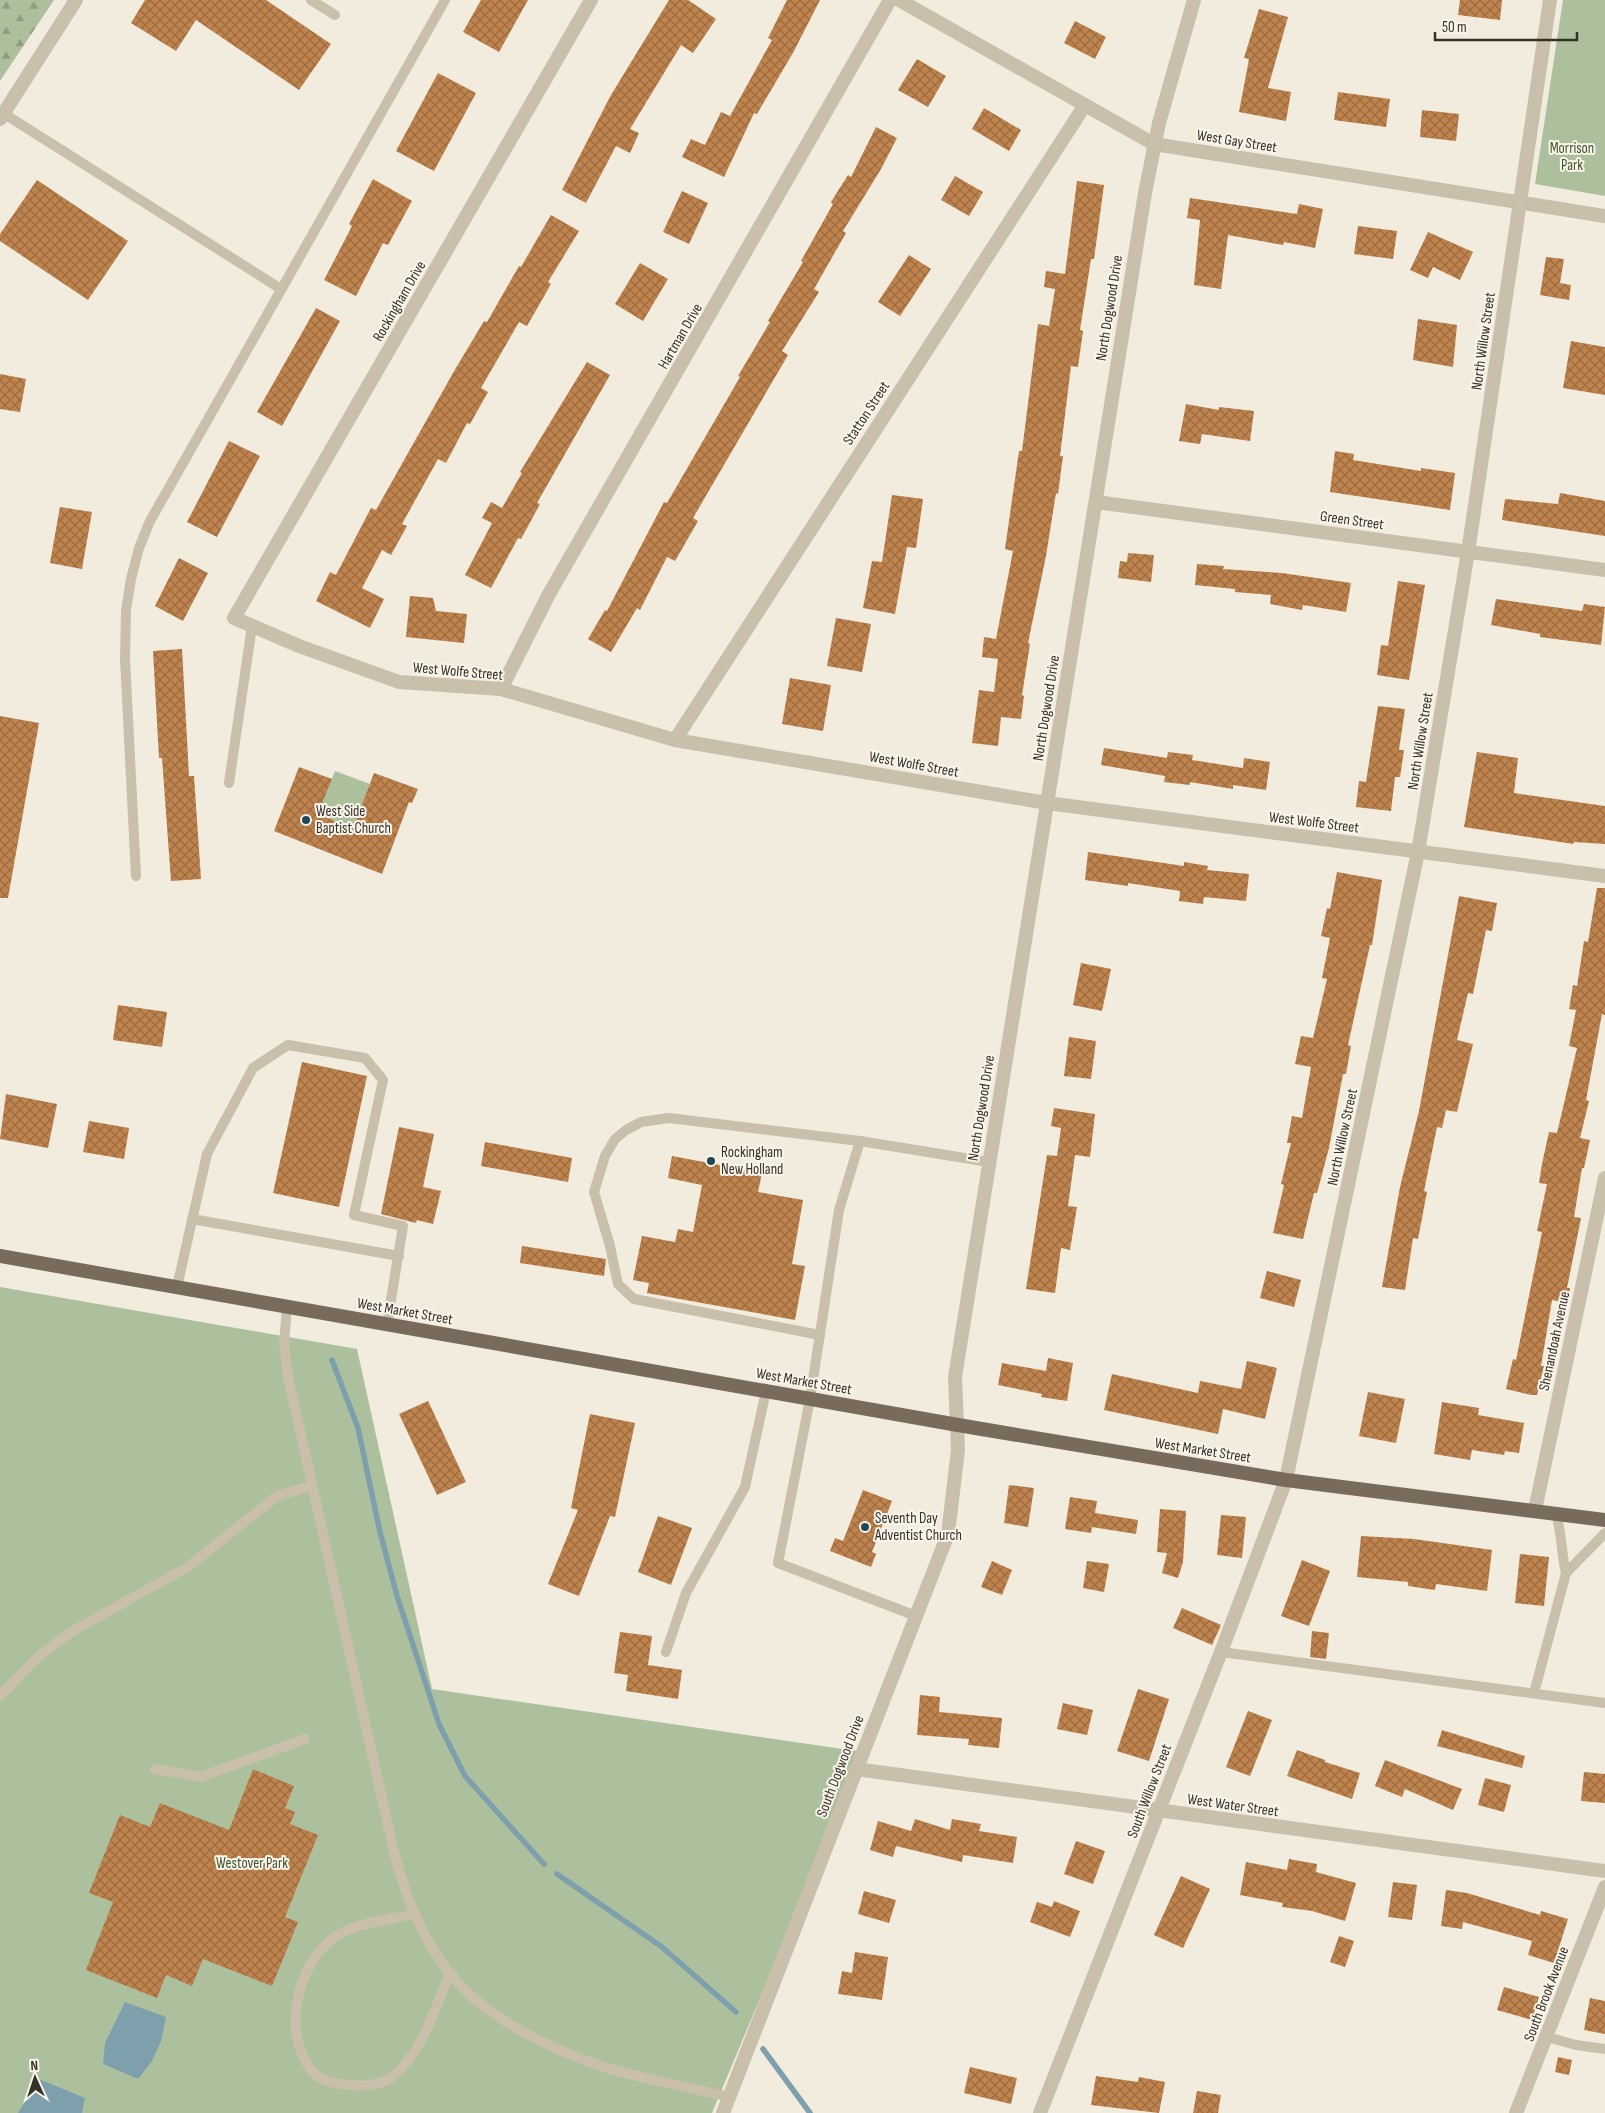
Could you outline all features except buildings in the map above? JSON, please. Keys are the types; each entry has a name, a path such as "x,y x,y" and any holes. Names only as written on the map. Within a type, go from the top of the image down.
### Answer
{"main road":[{"name":"West Market Street","path":"0,1256 958,1425 1286,1480 1605,1520"}],"street":[{"path":"2,116 76,0"},
{"name":"Rockingham Drive","path":"234,618 591,0"},
{"name":"Hartman Drive","path":"501,689 549,594 890,0"},
{"name":"West Gay Street","path":"899,0 1154,144 1605,216"},
{"name":"North Dogwood Drive","path":"958,1425 955,1377 1136,245 1154,144 1194,0"},
{"name":"North Willow Street","path":"1286,1480 1418,852 1468,552 1550,0"},
{"name":"Statton Street","path":"675,740 1085,104"},
{"name":"Green Street","path":"1096,502 1605,570"},
{"name":"West Wolfe Street","path":"234,618 299,646 399,682 501,689 675,740 1047,803 1605,876"},
{"name":"Shenandoah Avenue","path":"1535,1510 1605,1178"},
{"name":"South Dogwood Drive","path":"723,2113 948,1534 958,1450 958,1425"},
{"name":"South Willow Street","path":"1040,2113 1221,1652 1286,1480"},
{"name":"West Water Street","path":"856,1768 1605,1871"},
{"name":"South Brook Avenue","path":"1516,2113 1605,1887"}],"lane":[{"path":"311,0 335,16"},
{"path":"136,876 125,659 126,610 139,548 150,522 445,0"},
{"path":"2,116 281,289"},
{"path":"229,783 252,626"},
{"path":"178,1287 207,1154 253,1068 288,1045 365,1058 383,1080 354,1215 402,1226 399,1256 387,1324"},
{"path":"820,1335 634,1299 618,1284 610,1246 594,1192 601,1166 613,1142 626,1130 651,1119 668,1118 860,1142 989,1162"},
{"path":"860,1142 839,1210 810,1399 778,1564 916,1616"},
{"path":"192,1219 399,1256"},
{"path":"287,1307 285,1358 394,1852 402,1881 426,1936 450,1973 472,1996 507,2021 567,2053 615,2070 729,2096"},
{"path":"666,1652 686,1593 745,1487 766,1391"},
{"path":"0,1696 38,1657 71,1632 188,1568 277,1496 313,1485"},
{"path":"1534,1693 1566,1572 1562,1557 1561,1530 1556,1514"},
{"path":"1566,1572 1605,1533"},
{"path":"1221,1652 1605,1703"},
{"path":"155,1769 202,1778 305,1739"},
{"path":"415,1914 353,1928 332,1939 316,1956 307,1972 296,2003 298,2045 305,2061 314,2074 329,2082 368,2087 388,2080 400,2071 419,2046 450,1973"},
{"path":"1547,2037 1576,2045 1605,2049"}],"green space":[{"path":"0,0 54,0 0,81"},
{"name":"Morrison Park","path":"1563,0 1605,0 1605,196 1535,184"},
{"path":"335,771 370,784 351,834 341,823 325,817 328,809 321,806"},
{"name":"Westover Park","path":"0,1287 357,1349 432,1689 863,1752 712,2113 0,2113"}],"water":[{"path":"125,2002 166,2017 161,2041 152,2061 138,2079 103,2064 105,2043"},
{"path":"39,2079 85,2098 82,2113 18,2113"}],"waterway":[{"path":"332,1360 358,1428 380,1532 397,1596 439,1724 465,1776 544,1864"},
{"path":"557,1874 662,1947 736,2012"},
{"path":"763,2049 810,2113"}],"place":[{"name":"West Side Baptist Church","path":"306,820"},
{"name":"Rockingham New Holland","path":"711,1161"},
{"name":"Seventh Day Adventist Church","path":"865,1527"}]}
